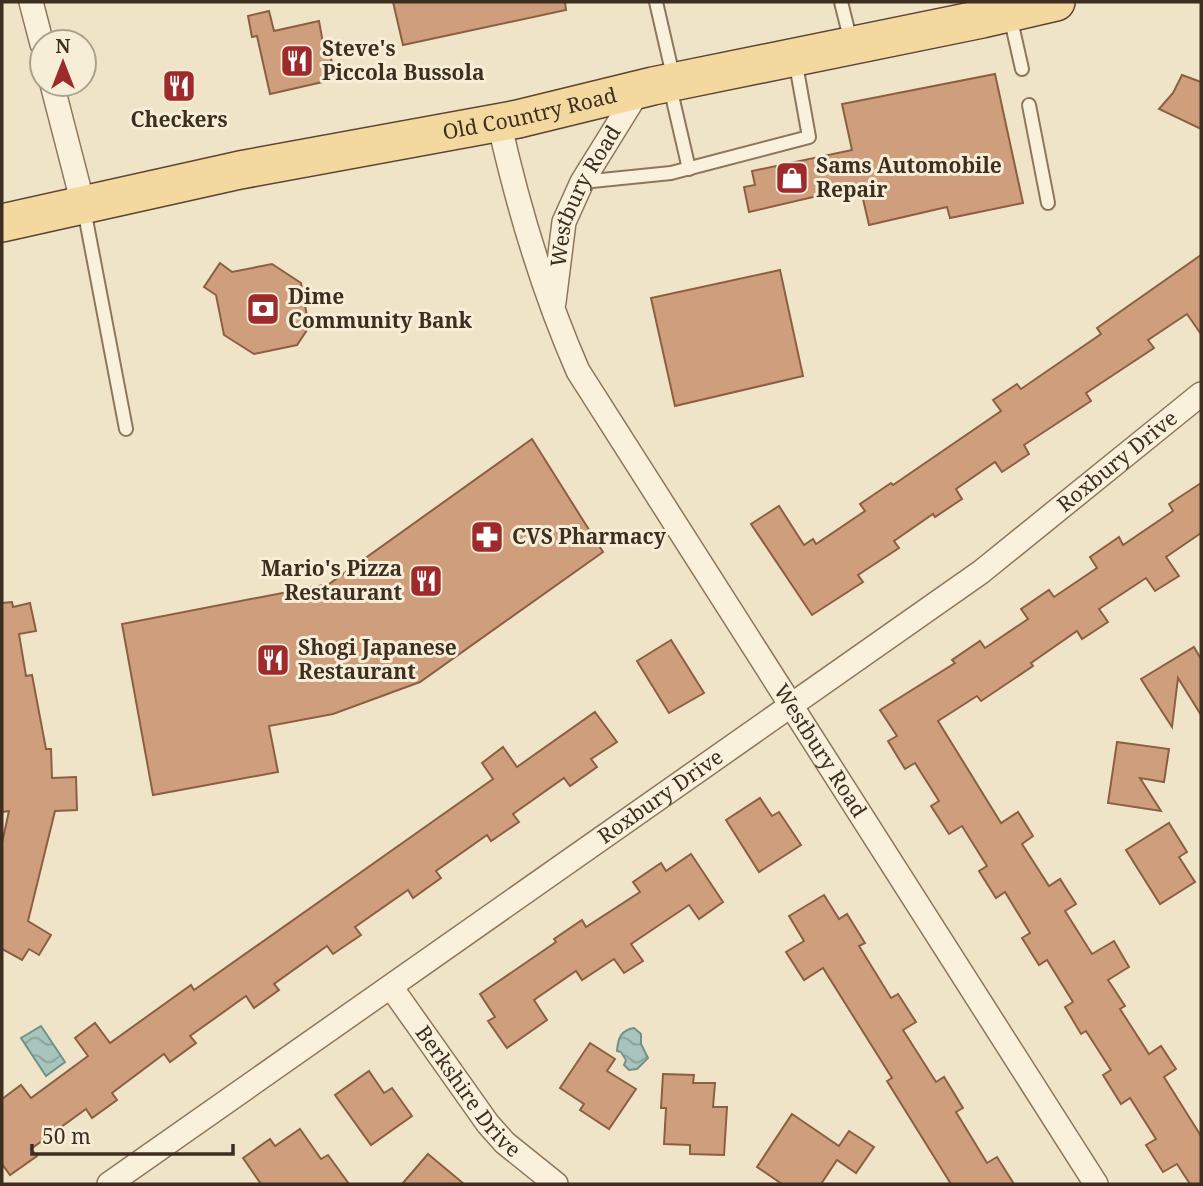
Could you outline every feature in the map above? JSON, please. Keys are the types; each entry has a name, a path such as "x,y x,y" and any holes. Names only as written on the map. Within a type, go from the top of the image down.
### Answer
{"main road":[{"name":"Old Country Road","path":"2,223 240,170 499,122 1056,2"}],"street":[{"path":"31,2 38,28"},
{"name":"Westbury Road","path":"552,312 564,222 582,182 661,85"},
{"path":"56,98 83,204"},
{"name":"Westbury Road","path":"499,122 552,312 578,371 1096,1184"},
{"name":"Roxbury Drive","path":"109,1184 981,572 1201,394"},
{"name":"Berkshire Drive","path":"391,987 488,1124 505,1143 556,1184"}],"lane":[{"path":"656,2 661,85 689,169"},
{"path":"841,2 852,45"},
{"path":"1009,13 1022,69"},
{"path":"582,182 671,173 809,137 795,57"},
{"path":"1029,105 1048,203"},
{"path":"83,204 126,429"}],"water":[{"path":"41,1026 65,1062 46,1076 21,1038"},
{"path":"634,1028 641,1034 641,1044 648,1058 637,1069 629,1070 624,1065 626,1060 621,1052 617,1051 617,1046 623,1033"}],"building":[{"path":"393,2 565,2 566,10 403,45"},
{"name":"Steve's Piccola Bussola","path":"269,11 274,31 319,21 323,43 327,42 336,79 270,94 257,36 252,37 248,16"},
{"path":"995,74 1023,203 950,218 947,207 869,225 860,186 749,212 744,187 755,185 752,171 852,150 842,104"},
{"path":"1182,75 1201,82 1201,129 1159,109 1173,93"},
{"path":"1201,255 1201,334 1187,314 1148,340 1154,348 1086,393 1091,401 1024,445 1029,454 1002,472 995,462 956,489 962,499 935,517 933,514 894,541 899,548 858,575 863,582 812,615 751,524 779,506 804,545 813,539 816,544 865,511 860,504 891,483 893,485 1001,411 993,400 1017,384 1021,389 1101,334 1097,328"},
{"name":"Dime Community Bank","path":"220,263 232,272 272,264 301,283 309,327 297,345 254,354 224,335 216,295 204,287"},
{"path":"780,270 803,376 675,406 651,298"},
{"path":"532,439 603,552 420,682 333,714 269,726 278,772 153,795 122,624 329,584"},
{"path":"1201,483 1201,533 1166,557 1179,576 1155,591 1146,578 1099,609 1108,622 1082,639 1077,631 1031,663 1033,666 981,701 977,696 938,721 1001,823 1018,812 1033,836 1022,844 1049,886 1060,879 1076,904 1065,911 1092,954 1114,941 1129,967 1108,980 1125,1006 1120,1009 1149,1054 1161,1046 1176,1069 1164,1077 1201,1136 1201,1184 1190,1184 1177,1164 1163,1172 1146,1145 1156,1139 1130,1098 1121,1104 1103,1075 1111,1070 1086,1031 1081,1034 1065,1007 1073,1002 1047,960 1039,965 1022,938 1030,933 1005,892 996,898 979,871 987,866 962,826 949,834 931,806 939,801 915,763 905,769 888,741 897,736 880,710 955,663 952,660 980,641 985,648 1028,619 1021,609 1049,590 1054,597 1097,568 1090,557 1119,537 1123,545 1173,511 1169,504"},
{"path":"12,602 13,607 30,603 36,631 19,634 26,676 32,675 46,749 51,749 52,778 76,777 77,810 55,811 28,921 51,935 39,955 29,949 22,960 2,949 2,843 9,811 2,812 2,603"},
{"path":"671,640 704,693 669,713 637,661"},
{"path":"1194,647 1201,659 1201,715 1178,678 1172,727 1141,679"},
{"path":"595,712 617,742 591,759 597,767 570,786 564,778 513,814 519,822 491,841 487,835 436,871 441,878 413,898 408,890 355,927 361,935 333,954 327,946 274,984 279,990 254,1008 246,996 190,1036 196,1043 170,1062 164,1054 112,1093 117,1100 92,1118 86,1109 31,1149 37,1156 10,1175 2,1164 2,1099 21,1085 31,1098 88,1056 75,1038 95,1023 110,1043 191,985 194,990 493,779 482,763 503,747 517,767"},
{"path":"1117,742 1169,749 1164,782 1140,778 1161,811 1108,803"},
{"path":"760,798 772,816 779,812 801,845 759,872 726,820"},
{"path":"1169,823 1187,852 1179,857 1195,882 1160,904 1126,850"},
{"path":"691,854 723,902 699,919 689,905 631,944 643,961 624,973 614,959 582,980 576,971 534,1000 547,1020 507,1048 488,1021 495,1017 480,994 556,942 554,939 582,920 586,927 640,892 633,882 661,863 666,871"},
{"path":"824,895 839,919 847,914 865,943 859,946 891,998 898,994 916,1022 903,1030 936,1082 944,1077 963,1108 956,1112 987,1163 997,1157 1014,1184 951,1184 887,1081 892,1078 823,968 804,980 786,952 804,941 789,916"},
{"path":"590,1043 615,1059 607,1071 636,1089 609,1129 580,1110 584,1104 560,1088"},
{"path":"369,1071 384,1093 392,1088 412,1116 371,1145 335,1095"},
{"path":"663,1074 694,1075 693,1083 715,1083 713,1107 727,1107 724,1155 690,1154 690,1145 664,1144 666,1108 661,1108"},
{"path":"792,1114 839,1146 849,1131 874,1147 856,1173 837,1160 821,1184 782,1184 757,1167"},
{"path":"300,1129 321,1159 328,1155 349,1184 261,1184 243,1158 270,1139 275,1146"},
{"path":"428,1154 464,1184 402,1184"}],"place":[{"name":"Steve's Piccola Bussola","path":"297,61"},
{"name":"Checkers","path":"179,86"},
{"name":"Sams Automobile Repair","path":"792,178"},
{"name":"Dime Community Bank","path":"263,309"},
{"name":"CVS Pharmacy","path":"487,537"},
{"name":"Mario's Pizza Restaurant","path":"426,581"},
{"name":"Shogi Japanese Restaurant","path":"273,660"}]}
